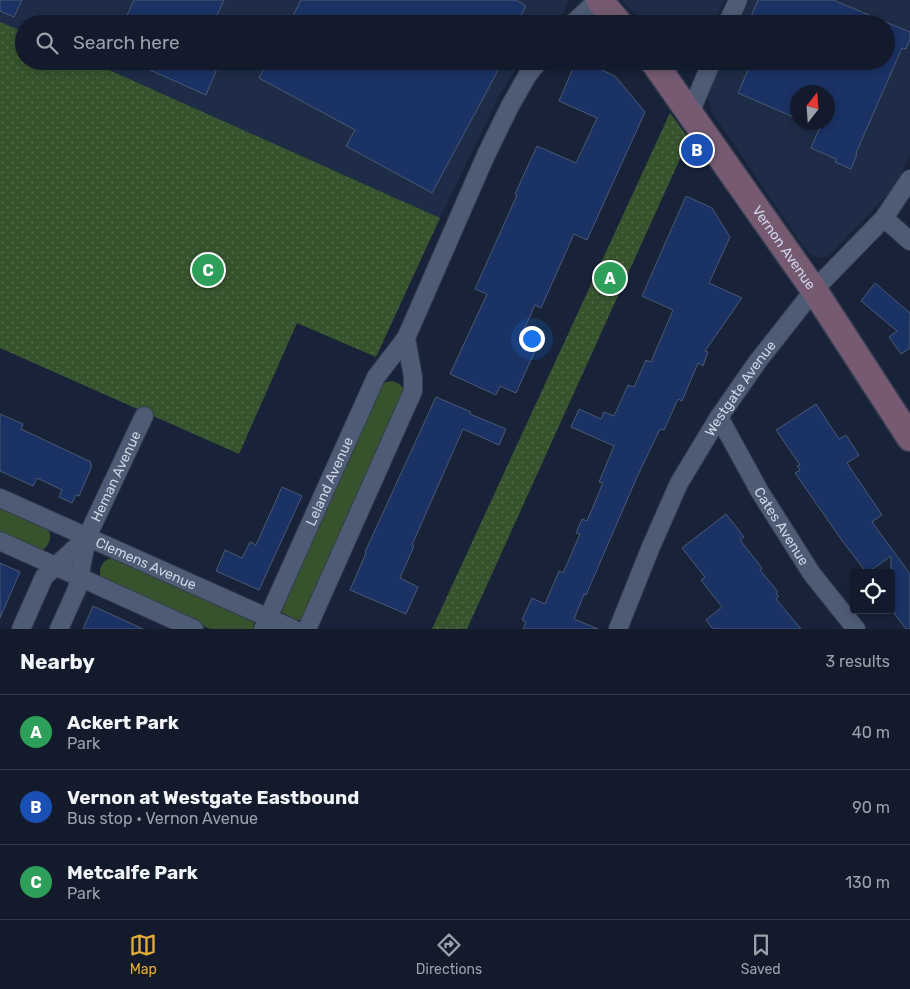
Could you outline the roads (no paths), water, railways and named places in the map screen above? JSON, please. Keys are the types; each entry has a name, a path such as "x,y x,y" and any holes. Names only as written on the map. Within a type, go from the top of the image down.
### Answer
{"street":[{"path":"582,15 598,0 612,15"},
{"path":"732,15 738,0"},
{"name":"Leland Avenue","path":"265,623 376,377 406,338 486,155 510,106 532,70"},
{"name":"Vernon Avenue","path":"659,70 814,290 910,438"},
{"path":"690,113 708,70"},
{"name":"Westgate Avenue","path":"618,629 679,483 719,417 758,361 814,290 884,218 910,179"},
{"path":"884,218 910,241"},
{"path":"307,629 413,391 413,377 406,338"},
{"name":"Heman Avenue","path":"59,629 77,589 88,537 144,416"},
{"name":"Cates Avenue","path":"719,417 760,492 812,574 856,629"},
{"name":"Clemens Avenue","path":"0,498 88,537 265,623 293,629"},
{"name":"Heman Avenue","path":"21,629 44,577 88,537"},
{"path":"0,541 194,629"}],"place":[{"name":"Vernon at Westgate Eastbound","path":"697,150"},
{"name":"Metcalfe Park","path":"208,270"},
{"name":"Ackert Park","path":"610,278"}]}
